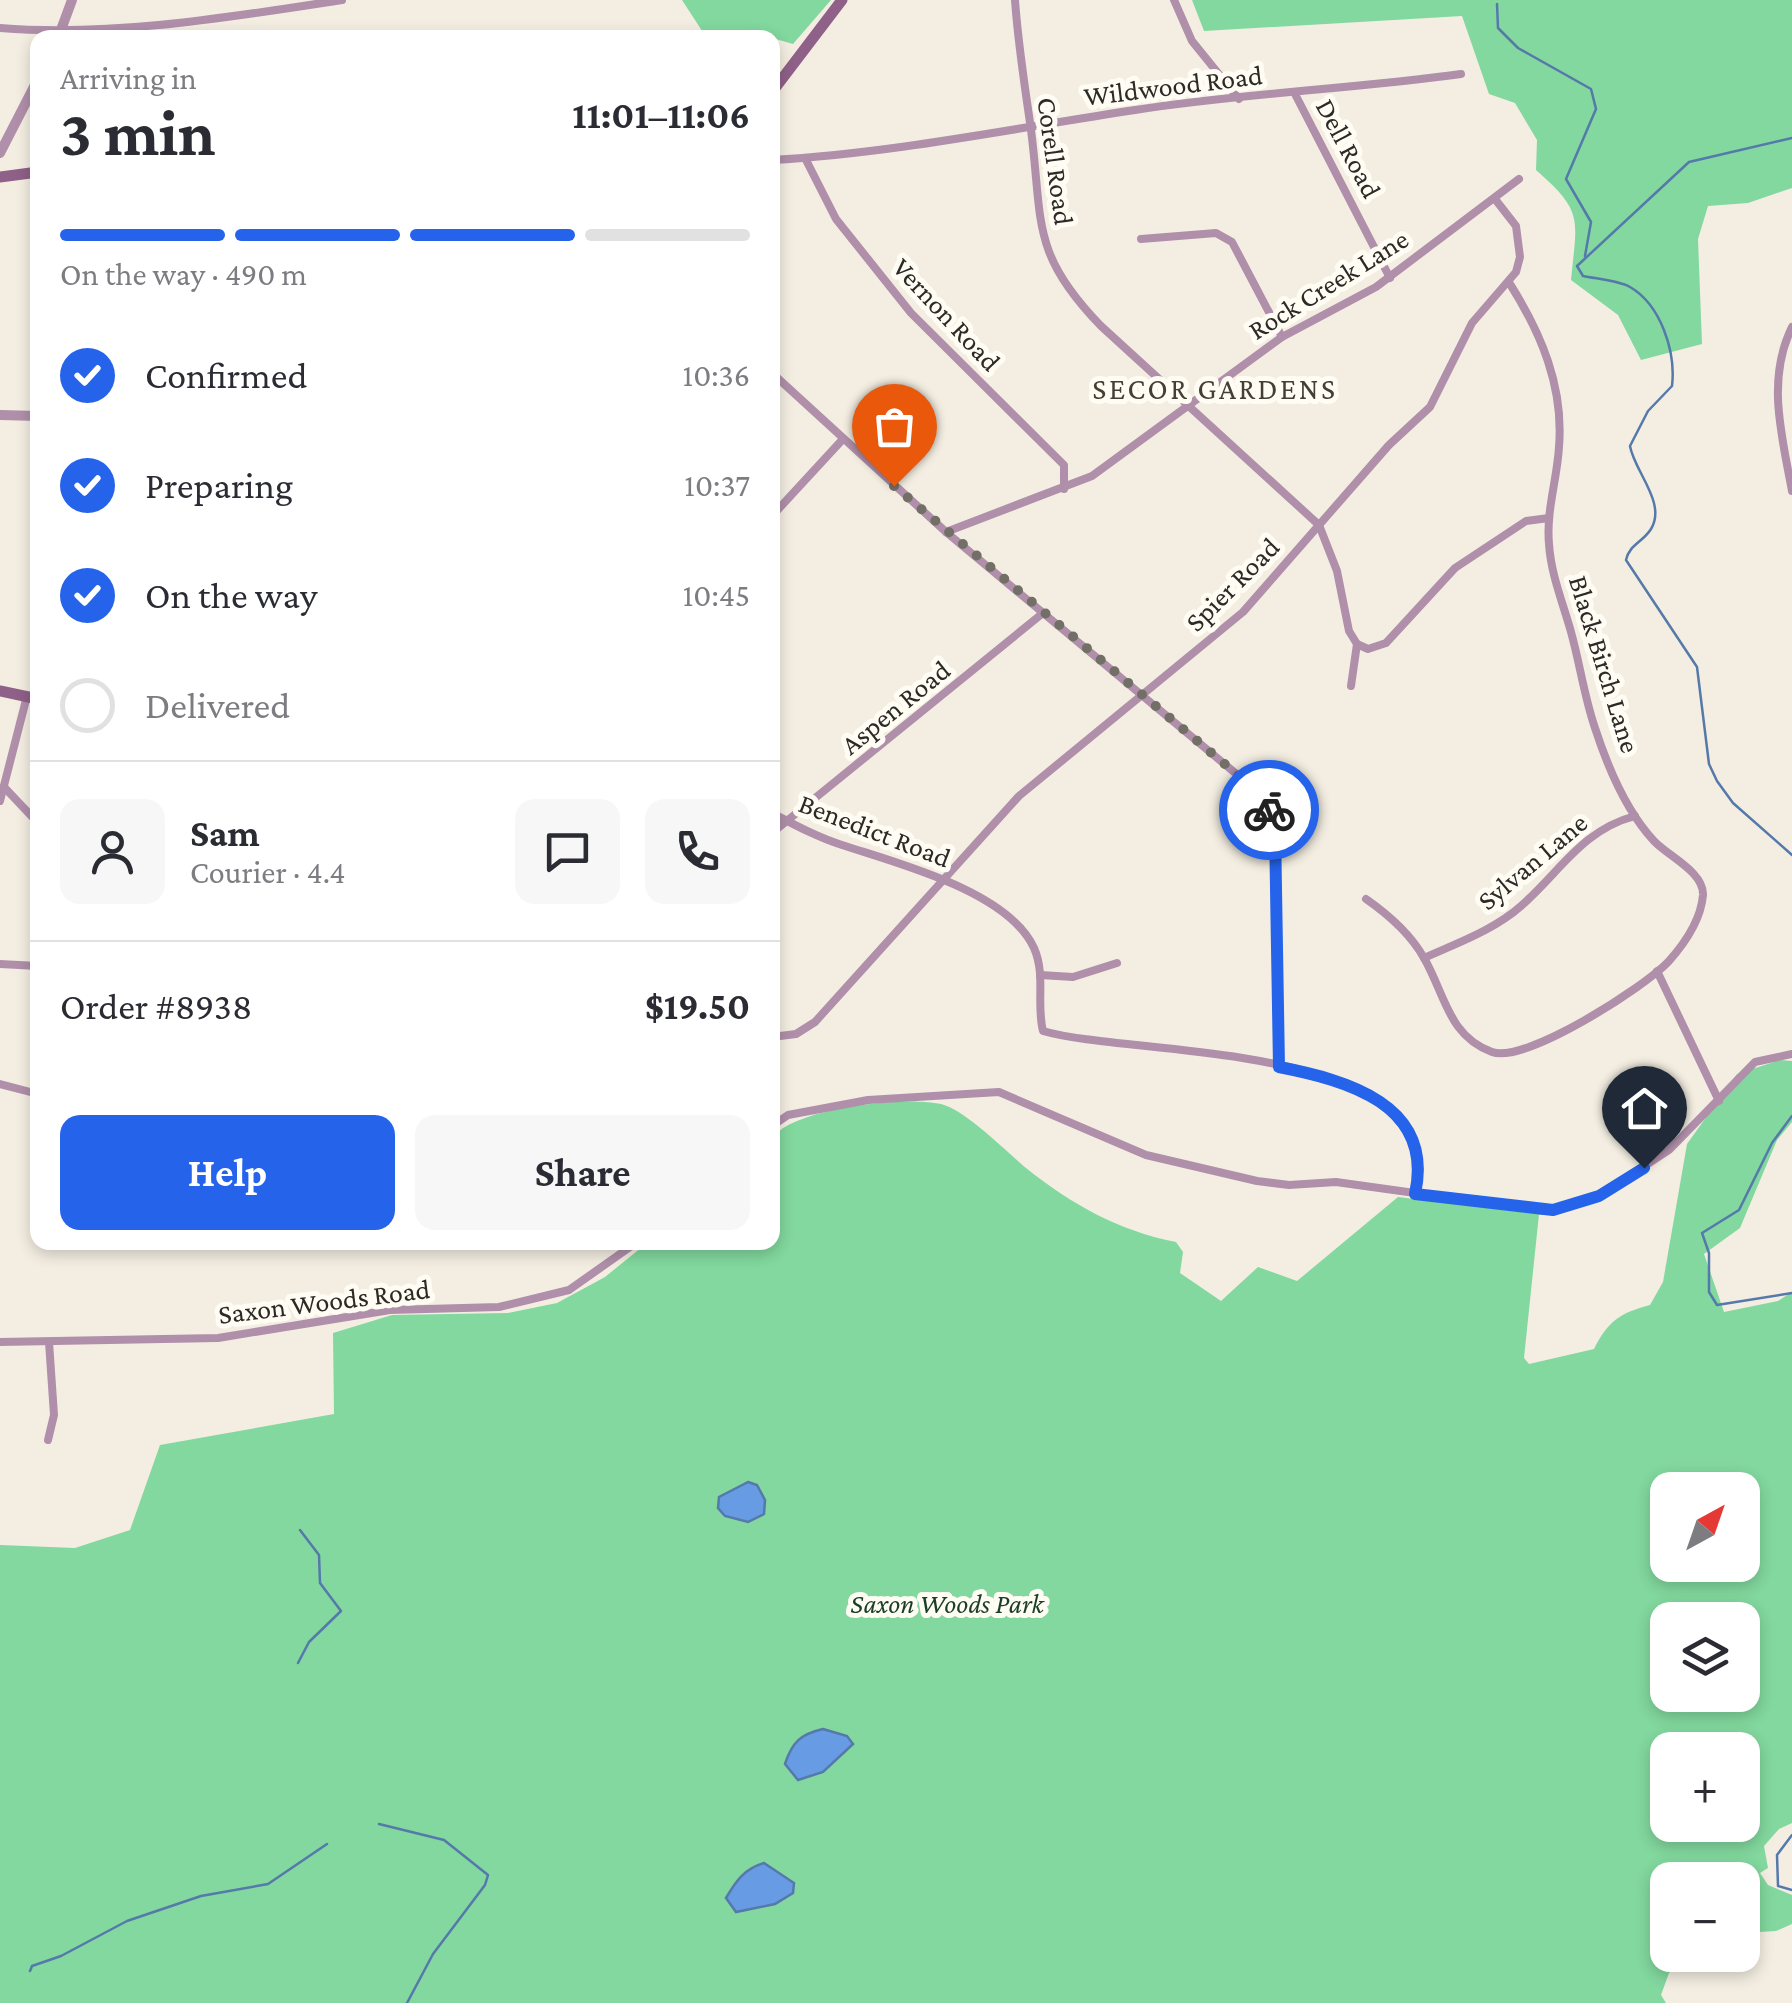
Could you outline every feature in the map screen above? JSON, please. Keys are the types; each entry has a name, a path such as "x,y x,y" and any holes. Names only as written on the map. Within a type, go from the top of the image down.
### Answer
{"main road":[{"path":"780,80 842,0"},
{"path":"780,74 792,63"},
{"path":"0,177 30,173"},
{"path":"0,691 30,698"}],"street":[{"path":"61,30 72,0"},
{"path":"258,0 259,13"},
{"path":"103,30 342,0"},
{"name":"Corell Road","path":"1014,0 1031,127 1036,214 1058,272 1082,306 1319,525 1338,571 1349,631 1356,644 1352,686"},
{"path":"1174,0 1192,41 1239,98"},
{"path":"0,28 30,31"},
{"name":"Wildwood Road","path":"780,160 1239,98 1461,74"},
{"path":"2,148 30,94"},
{"name":"Dell Road","path":"1294,94 1390,278"},
{"name":"Vernon Road","path":"806,158 836,218 887,284 984,388 1064,465 1064,489"},
{"name":"Rock Creek Lane","path":"946,532 1064,489 1114,462 1282,337 1390,278 1519,179"},
{"path":"1495,199 1516,226 1520,257 1510,284"},
{"path":"1141,239 1216,233 1225,237 1232,242 1282,337"},
{"name":"Black Birch Lane","path":"1510,284 1530,316 1555,382 1560,446 1549,518 1554,580 1588,704 1636,816 1651,838 1703,888 1697,919 1657,972"},
{"name":"Spier Road","path":"780,1036 796,1034 815,1022 1032,784 1243,612 1390,445 1430,407 1472,323 1510,284"},
{"path":"1792,327 1782,355 1776,396 1792,491"},
{"path":"780,380 946,532 1258,792 1272,814 1279,1067 1354,1085 1392,1111 1411,1135 1418,1180 1415,1194"},
{"path":"0,415 30,416"},
{"path":"780,507 844,439"},
{"path":"1356,644 1368,649 1386,642 1455,568 1526,521 1549,518"},
{"name":"Aspen Road","path":"780,826 1042,613"},
{"path":"0,801 30,704"},
{"path":"4,787 30,815"},
{"name":"Sylvan Lane","path":"1424,958 1489,928 1520,907 1590,835 1636,816"},
{"name":"Benedict Road","path":"780,817 841,845 944,879 1021,930 1033,947 1040,975 1038,1013 1043,1032 1279,1067"},
{"path":"1366,899 1400,926 1424,958 1454,1023 1471,1043 1507,1055 1529,1050 1657,972 1719,1101"},
{"path":"1040,975 1073,978 1117,963"},
{"path":"0,964 30,966"},
{"path":"780,1120 788,1115 868,1100 998,1092 1146,1155 1257,1181 1289,1185 1336,1182 1534,1211 1586,1201 1669,1150 1755,1062 1792,1054"},
{"path":"0,1084 30,1092"},
{"name":"Saxon Woods Road","path":"0,1342 218,1338 390,1310 525,1303 585,1282 627,1250"},
{"path":"48,1440 54,1415 50,1342"}],"green space":[{"path":"682,0 831,0 793,44 780,40 780,30 701,30"},
{"path":"1192,0 1792,0 1792,188 1748,203 1708,206 1698,239 1702,344 1641,360 1618,315 1571,280 1575,229 1570,207 1536,170 1537,140 1515,103 1489,94 1462,16 1204,31"},
{"name":"Saxon Woods Park","path":"1780,1060 1792,1061 1792,1122 1777,1140 1740,1228 1704,1254 1724,1312 1778,1301 1792,1292 1792,1823 1779,1829 1764,1846 1768,1868 1760,1873 1760,1862 1650,1862 1650,1972 1670,1972 1661,1995 1666,2003 0,2003 0,1545 75,1548 130,1530 160,1445 334,1414 333,1333 392,1315 508,1313 557,1303 605,1277 638,1250 780,1250 780,1131 787,1126 853,1106 941,1104 961,1114 1026,1168 1078,1204 1135,1231 1176,1242 1183,1252 1180,1273 1221,1301 1258,1267 1297,1281 1398,1197 1539,1214 1524,1358 1529,1364 1594,1349 1616,1320 1650,1305 1663,1282 1687,1144 1737,1074"},
{"name":"Saxon Woods Park","path":"1760,1873 1768,1885 1792,1895 1792,1924 1760,1932"}],"water":[{"path":"748,1482 757,1485 765,1500 764,1514 748,1522 725,1516 718,1508 719,1497"},
{"path":"823,1729 847,1736 853,1744 823,1772 798,1780 785,1764 791,1750 803,1736"},
{"path":"764,1863 794,1883 793,1893 775,1904 736,1912 726,1898 741,1876"}],"waterway":[{"path":"1497,4 1498,28 1518,48 1591,89 1596,109 1566,179 1591,222 1585,256"},
{"path":"1792,138 1689,162 1577,266 1583,276 1619,283 1641,295 1658,317 1669,344 1672,386 1648,411 1630,446 1652,498 1655,519 1626,560 1697,667 1709,764 1717,781 1733,803 1792,855"},
{"path":"1792,1116 1772,1143 1739,1210 1702,1233 1709,1253 1709,1292 1717,1305 1792,1293"},
{"path":"298,1663 309,1642 341,1611 320,1583 319,1555 300,1530"},
{"path":"379,1824 444,1840 488,1875 485,1885 433,1954 407,2003"},
{"path":"1792,1835 1777,1855 1778,1886 1792,1890"},
{"path":"30,1971 32,1966 61,1956 127,1921 201,1896 268,1884 327,1844"}],"way so far":[{"path":"894,486 1258,792 1269,810"}],"district":[{"name":"SECOR GARDENS","path":"1215,389"}],"route":[{"path":"1269,810 1275,829 1279,1067 1354,1085 1392,1111 1411,1135 1418,1180 1415,1194 1534,1211 1553,1210 1599,1196 1644,1168"}]}
